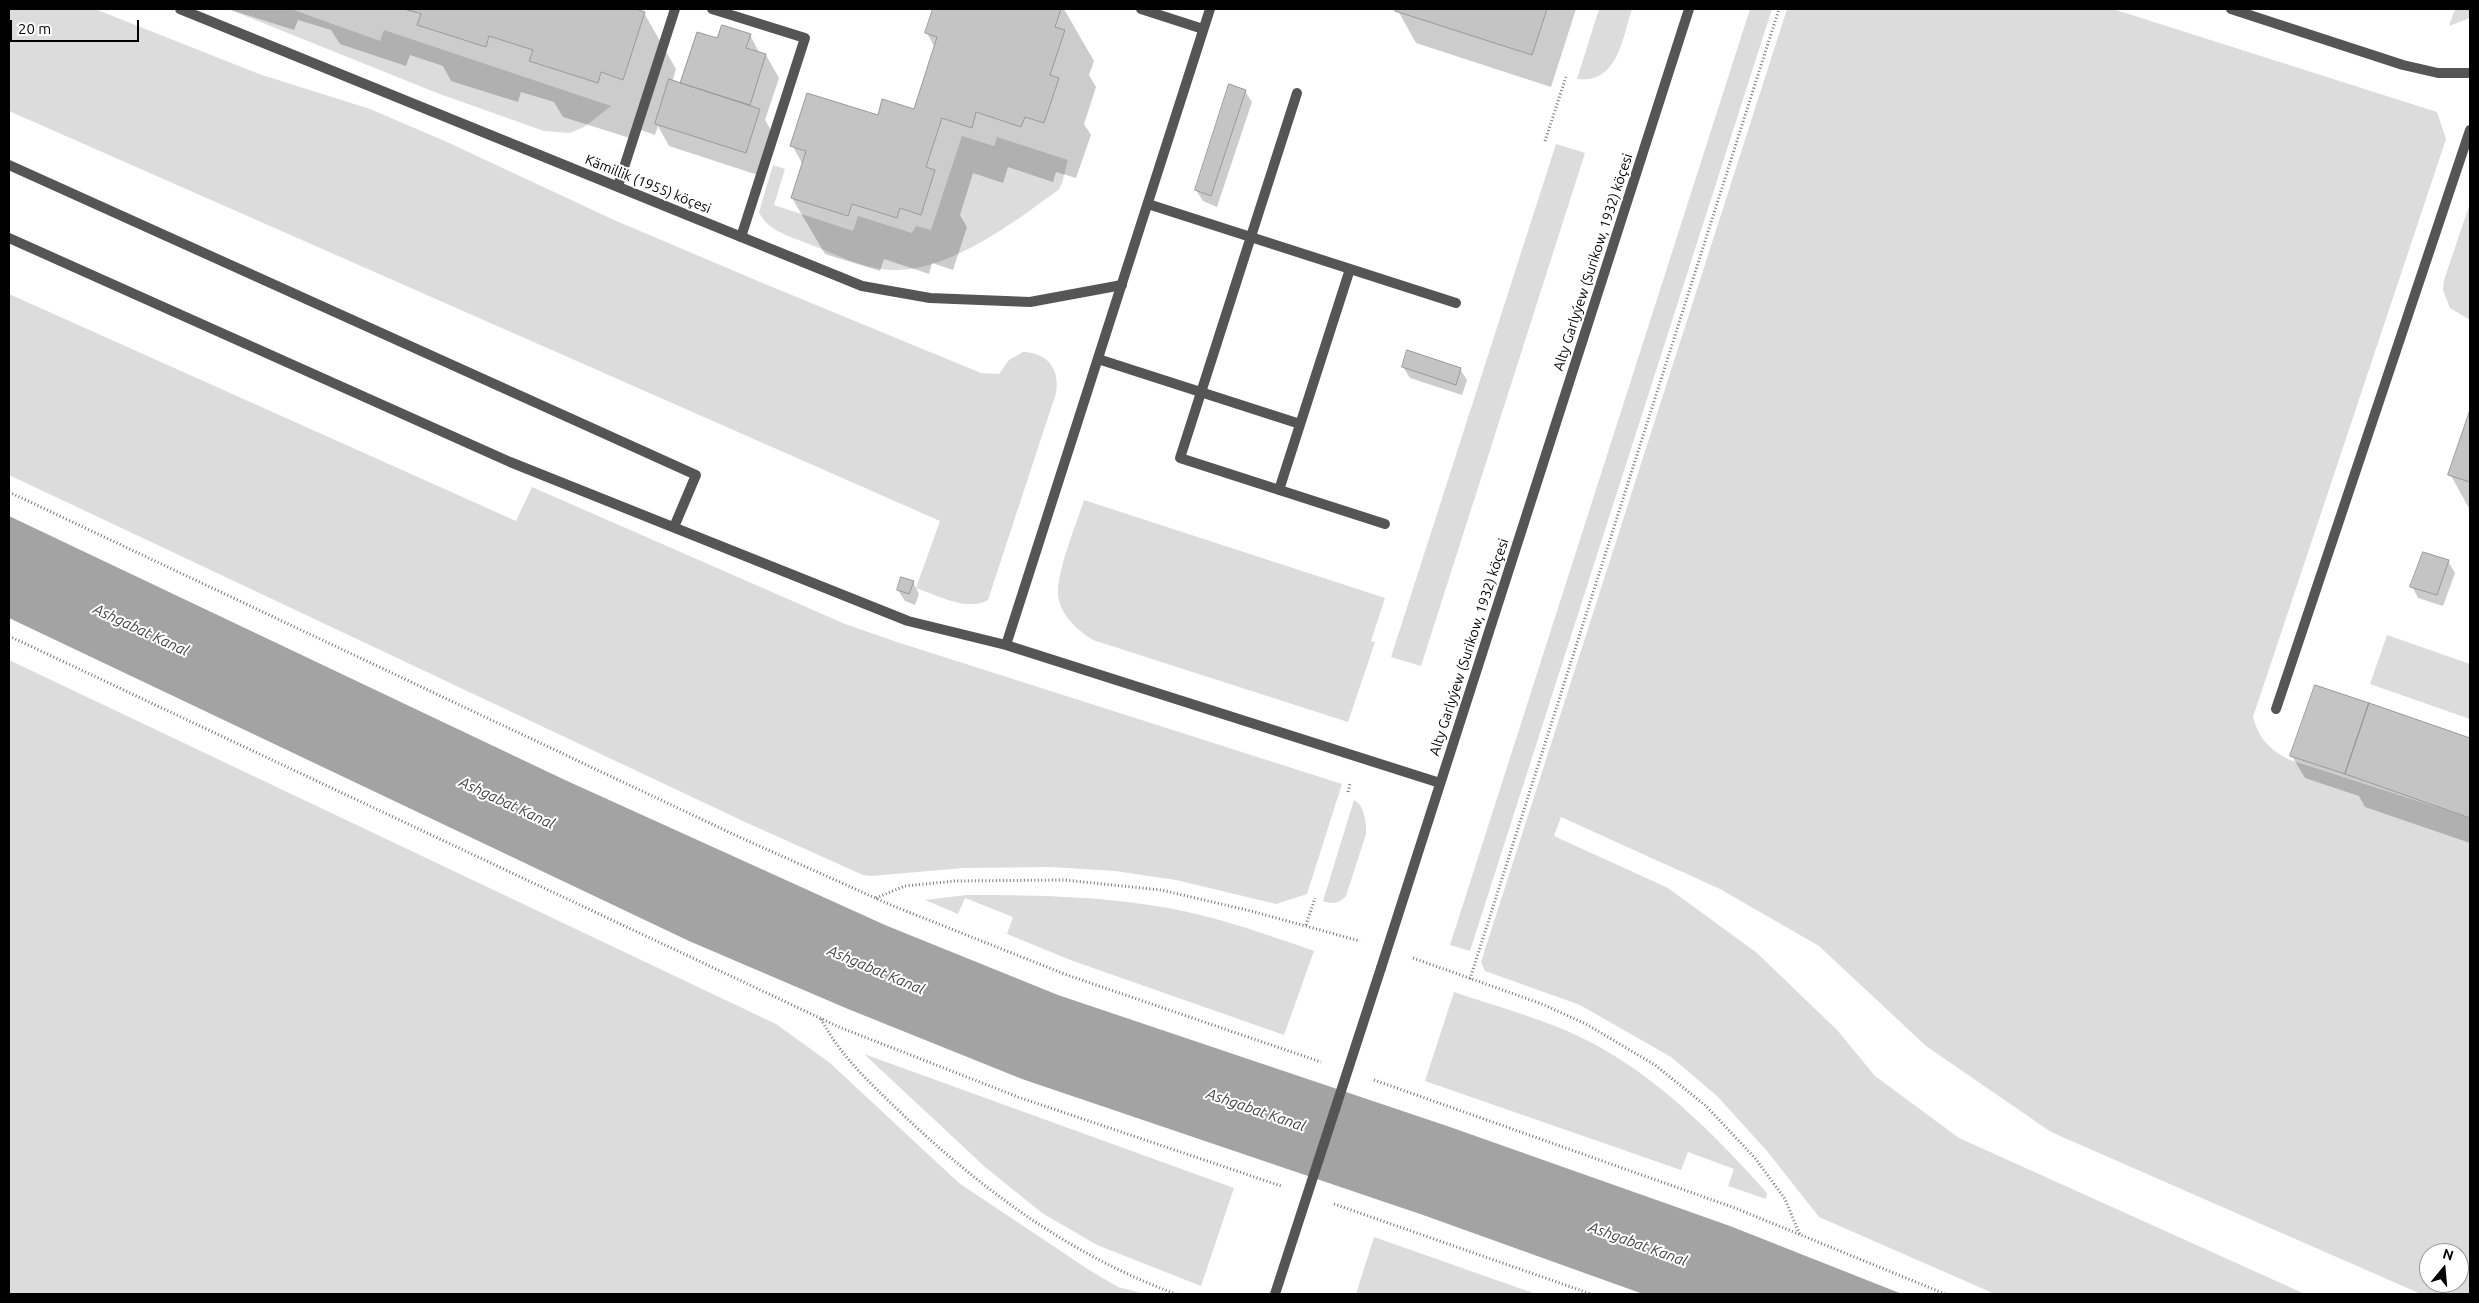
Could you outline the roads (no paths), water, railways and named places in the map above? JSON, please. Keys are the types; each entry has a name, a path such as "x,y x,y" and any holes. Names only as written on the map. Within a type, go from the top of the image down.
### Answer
{"street":[{"name":"Kämillik (1955) köçesi","path":"180,9 862,286 930,298 1030,302 1122,285"},
{"path":"618,186 675,9"},
{"path":"712,9 743,14 805,38 740,238"},
{"path":"1141,9 1203,29"},
{"path":"1006,645 1210,9"},
{"name":"Alty Garlyýew (Surikow, 1932) köçesi","path":"1275,1294 1688,9"},
{"path":"2231,9 2403,66 2438,73 2470,73"},
{"path":"1297,93 1180,458 1385,524"},
{"path":"2276,708 2470,130"},
{"path":"9,165 696,475 674,527"},
{"path":"1148,204 1456,303"},
{"path":"9,238 510,462 908,621 1006,645 1440,783"},
{"path":"1279,490 1350,269"},
{"path":"1098,359 1300,424"}],"water":[{"name":"Ashgabat Kanal","path":"9,516 565,780 885,925 1058,995 1450,1127 1730,1226 1902,1294 1643,1294 1423,1215 1022,1079 848,1009 689,941 9,618"}]}
